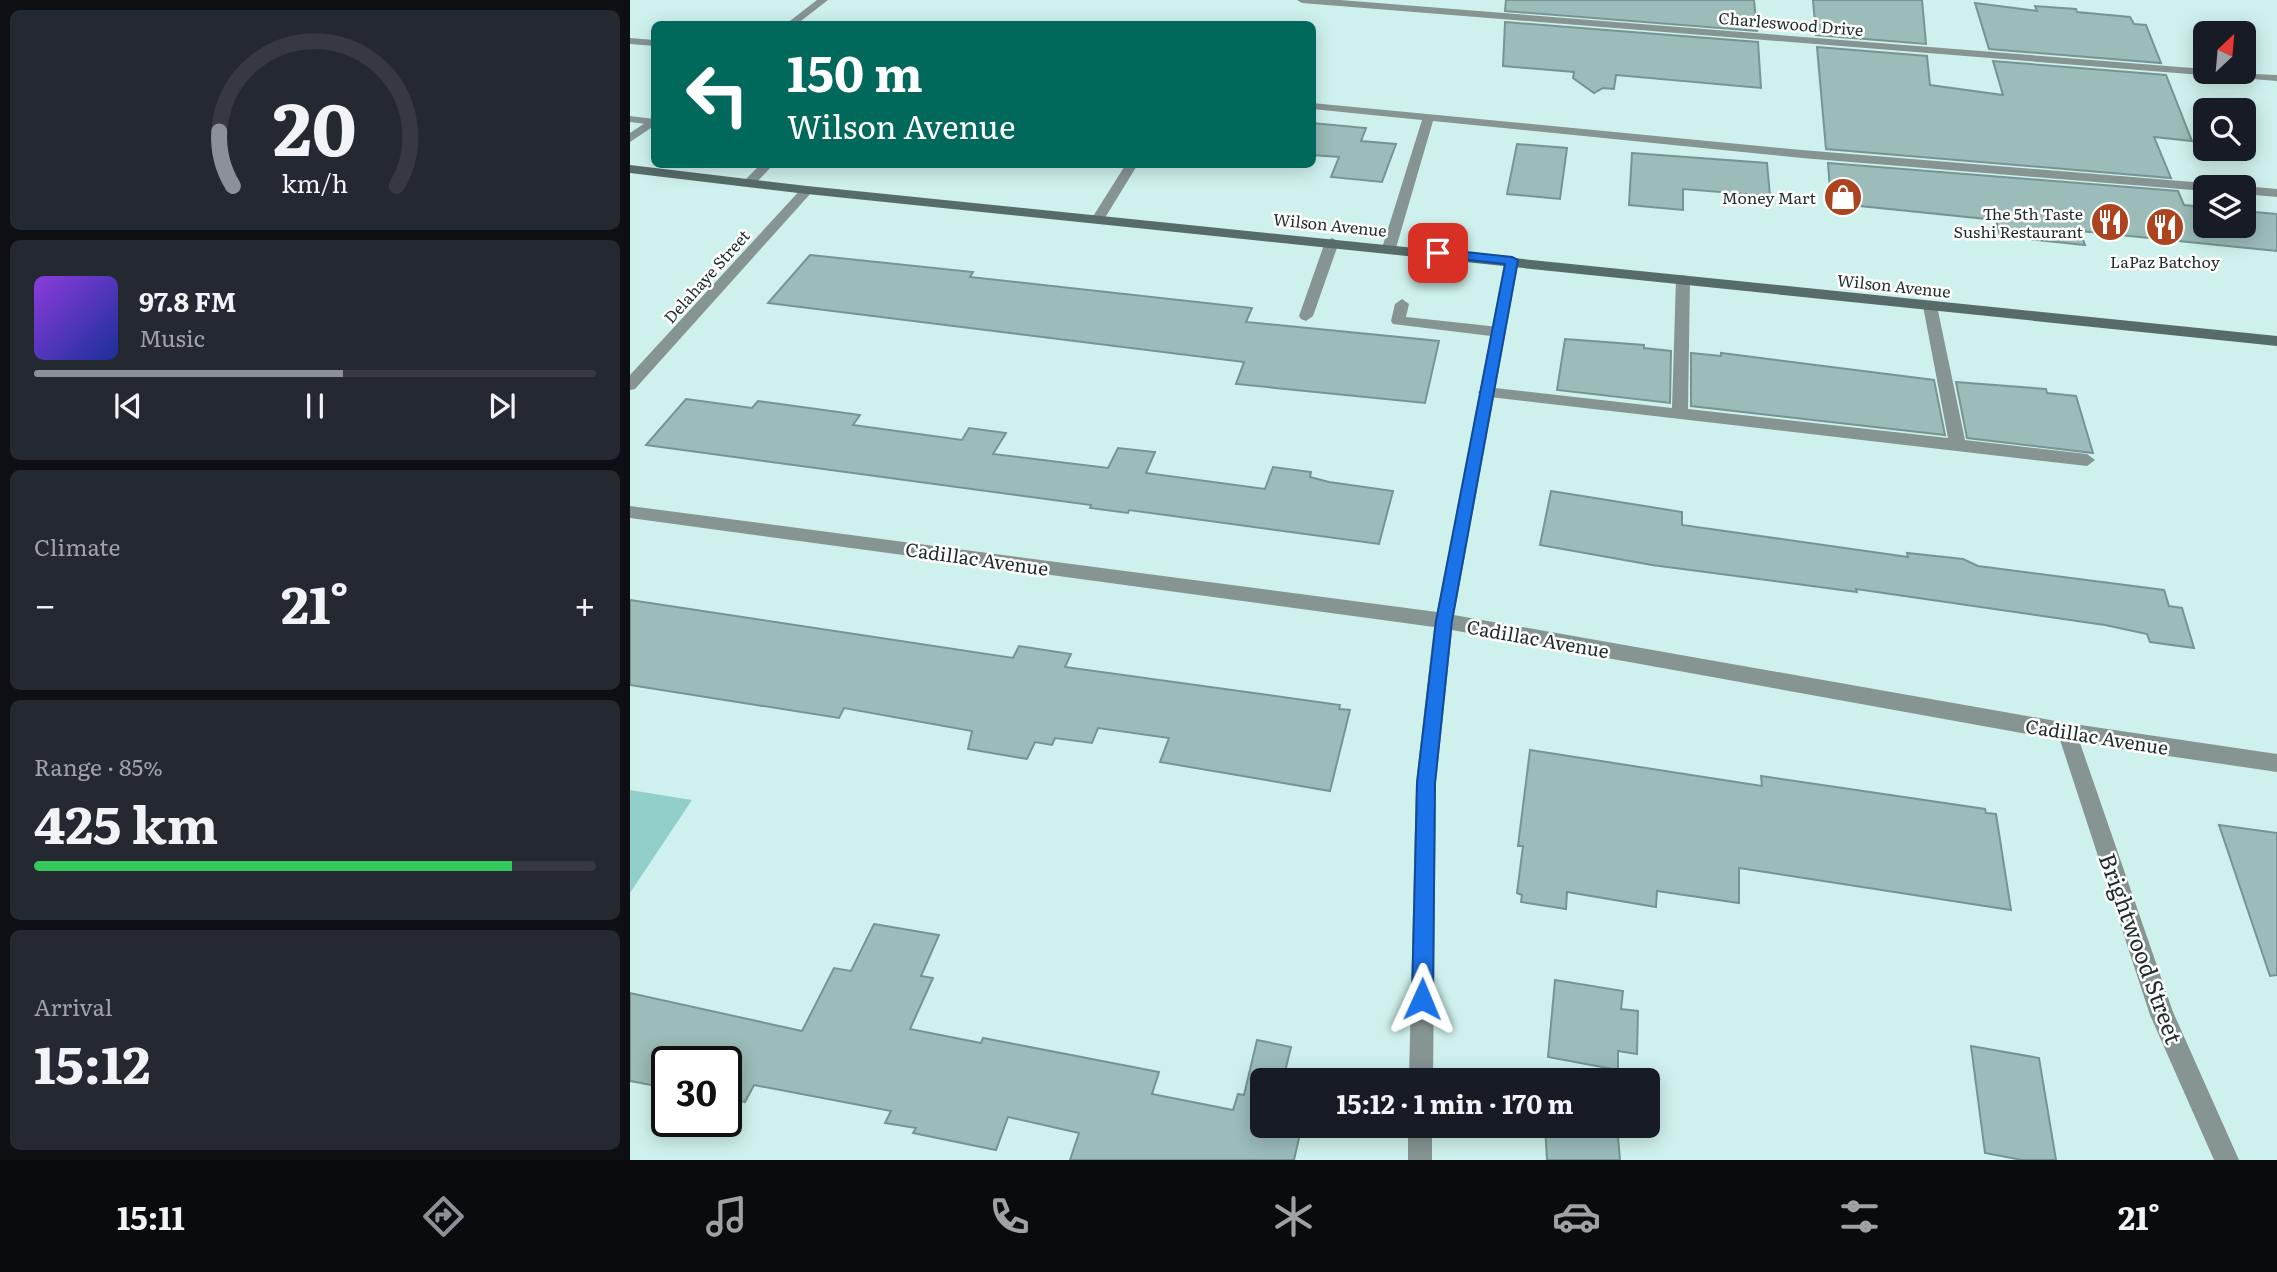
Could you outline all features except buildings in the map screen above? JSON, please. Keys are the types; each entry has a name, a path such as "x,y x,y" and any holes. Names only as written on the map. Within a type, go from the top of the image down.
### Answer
{"main road":[{"name":"Wilson Avenue","path":"630,169 807,190 1512,260 2277,341"}],"street":[{"path":"795,21 823,0"},
{"name":"Charleswood Drive","path":"1302,0 2277,78"},
{"path":"630,41 651,43"},
{"path":"1316,106 1802,154 2193,186"},
{"path":"1389,248 1427,118"},
{"path":"630,119 651,121"},
{"path":"630,138 651,123"},
{"path":"748,183 764,168"},
{"path":"1098,218 1129,168"},
{"name":"Delahaye Street","path":"630,385 807,190"},
{"path":"2256,191 2277,193"},
{"path":"1306,316 1332,242"},
{"path":"1421,1068 1426,783 1444,621 1512,260"},
{"path":"1680,414 1683,279"},
{"path":"1402,304 1398,321 1499,332"},
{"path":"1930,306 1958,447"},
{"path":"1486,392 2087,460"},
{"name":"Cadillac Avenue","path":"630,512 1444,621 2067,732 2277,763"},
{"name":"Brightwood Street","path":"2067,732 2162,1015 2227,1160"},
{"path":"1420,1138 1420,1160"}],"shaded area":[{"path":"630,790 692,800 630,893"}],"place":[{"name":"Money Mart","path":"1843,197"},
{"name":"The 5th Taste Sushi Restaurant","path":"2110,222"},
{"name":"LaPaz Batchoy","path":"2165,227"}],"route":[{"path":"1422,999 1426,783 1444,621 1512,260 1438,253"}]}
